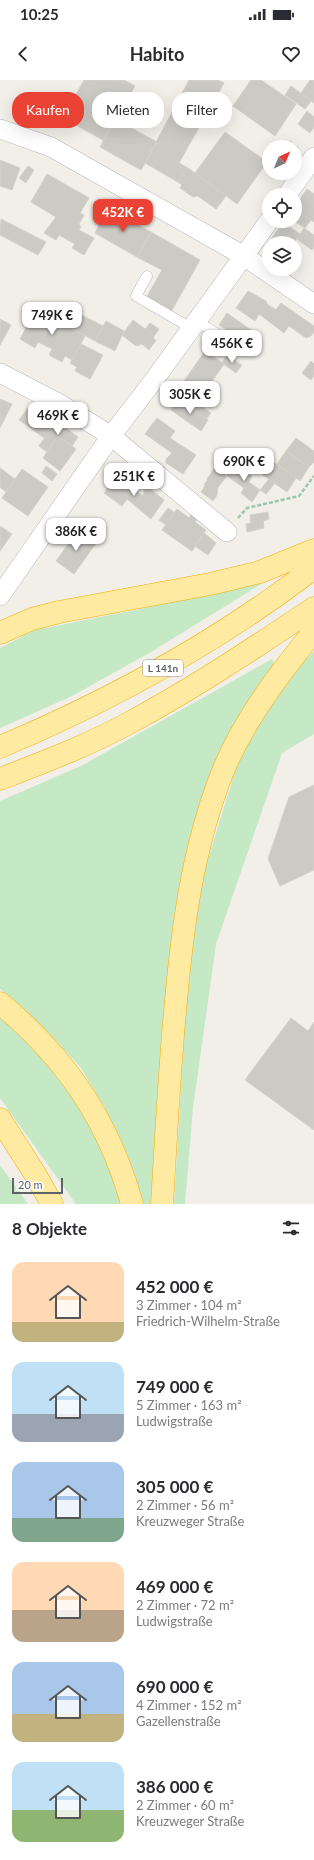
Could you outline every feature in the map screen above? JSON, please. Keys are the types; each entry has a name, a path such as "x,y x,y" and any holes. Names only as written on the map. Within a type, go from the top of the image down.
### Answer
{"highway":[{"path":"0,633 32,618 210,584 260,572 314,550"},
{"name":"L 141n","path":"0,747 56,724 143,680 258,609 314,568"},
{"name":"L 141n","path":"0,779 84,745 130,722 208,676 314,608"},
{"path":"162,1204 170,1071 181,938 192,876 207,816 223,771 253,715 277,678 314,631"},
{"path":"0,1003 24,1023 64,1066 87,1098 117,1160 132,1204"},
{"path":"0,1119 52,1204"},
{"path":"0,1143 35,1174"}],"street":[{"path":"0,129 52,147 244,256 314,304"},
{"path":"292,188 314,157"},
{"path":"0,596 111,436 264,228"},
{"path":"0,373 60,404 111,436 227,532"}],"lane":[{"path":"146,276 136,296 194,324 240,349"}],"path":[{"path":"227,532 247,508 299,496 314,476"}],"green space":[{"path":"271,578 151,652 72,696 0,728 0,648 35,630 136,610"},
{"path":"314,651 314,734 282,753 216,944 193,1108 185,1204 174,1204 189,950 203,876 239,758 257,723 292,674"},
{"path":"272,659 275,664 222,755 152,1204 141,1204 128,1156 104,1106 80,1067 49,1033 0,989 0,801 81,766"},
{"path":"0,1017 42,1058 76,1101 101,1148 112,1175 121,1204 76,1204 0,1098"},
{"path":"0,1165 28,1204 0,1204"}],"building":[{"path":"84,80 124,80 135,86 131,92 92,92 92,128 110,128 103,140 81,128 84,128 84,92 77,92"},
{"path":"189,80 218,80 224,83 219,92 183,92"},
{"path":"251,80 261,80 296,104 275,136 233,106"},
{"path":"310,80 314,80 314,103 301,93"},
{"path":"291,86 311,101 305,109 285,95"},
{"path":"307,111 314,117 314,127 310,133 298,124"},
{"path":"172,112 172,128 199,128 179,163 188,168 178,182 145,163"},
{"path":"110,128 131,128 157,142 141,170 100,147"},
{"path":"225,132 262,158 262,169 237,204 195,173"},
{"path":"0,160 20,168 12,190 0,186"},
{"path":"28,166 34,170 26,183 19,178"},
{"path":"188,168 226,196 216,209 198,196 193,197 180,188 182,185 178,182"},
{"path":"47,174 89,198 80,213 84,215 79,224 81,227 79,230 94,238 84,255 72,248 75,244 59,235 56,240 44,233 56,217 31,202"},
{"path":"307,189 314,194 314,222 302,214 302,196"},
{"path":"108,209 151,232 137,257 95,233"},
{"path":"302,214 311,220 305,228 302,226"},
{"path":"1,219 46,242 38,255 0,235"},
{"path":"279,228 292,228 300,234 299,236 273,236"},
{"path":"304,228 314,235 314,247 312,250 302,243 302,236 299,236"},
{"path":"151,232 200,260 171,312 146,298 162,270 137,257"},
{"path":"248,291 266,301 267,304 276,310 281,303 314,326 314,332 311,336 306,338 289,326 284,333 259,314 255,321 236,308"},
{"path":"65,306 74,311 66,325 57,321"},
{"path":"36,309 85,336 72,360 65,356 62,362 49,355 52,349 38,342 35,348 20,339"},
{"path":"74,311 103,326 95,341 66,325"},
{"path":"227,313 257,334 249,345 219,325"},
{"path":"0,319 11,325 0,345"},
{"path":"133,320 145,329 150,323 159,329 153,338 156,340 149,350 142,344 136,346 122,335"},
{"path":"106,321 124,331 115,351 95,341"},
{"path":"81,344 103,355 90,379 75,371 77,367 70,363"},
{"path":"205,351 224,364 201,397 182,384"},
{"path":"227,355 242,365 236,373 222,363"},
{"path":"311,361 314,364 314,375 311,380 302,373"},
{"path":"0,399 12,404 0,428"},
{"path":"179,399 208,420 201,431 171,410"},
{"path":"198,404 211,413 206,419 194,410"},
{"path":"28,408 41,417 32,429 19,420"},
{"path":"40,418 53,426 44,438 32,429"},
{"path":"157,418 175,431 170,438 196,455 183,474 166,463 166,459 172,453 145,434"},
{"path":"56,421 78,437 72,446 58,436 47,452 39,446"},
{"path":"58,436 76,449 60,471 43,458"},
{"path":"296,438 314,451 314,462 309,467 286,451"},
{"path":"286,451 309,467 300,481 277,464"},
{"path":"273,462 296,478 287,492 263,475"},
{"path":"235,464 252,476 249,482 260,490 252,502 241,493 244,488 227,476"},
{"path":"46,466 57,474 52,481 42,473"},
{"path":"215,467 227,476 218,487 217,495 213,501 201,492"},
{"path":"0,468 15,479 6,492 0,487"},
{"path":"22,469 48,487 28,516 2,498"},
{"path":"116,476 143,496 145,488 149,488 164,500 151,519 127,499 122,506 104,493"},
{"path":"269,479 275,483 266,494 260,490"},
{"path":"168,508 174,512 166,525 159,520"},
{"path":"177,509 189,518 191,514 197,519 195,522 206,530 192,551 162,530"},
{"path":"268,512 269,519 263,521 264,528 247,532 246,524 251,523 250,515"},
{"path":"0,526 12,534 0,551"},
{"path":"79,529 97,542 74,574 56,561"},
{"path":"204,533 216,543 208,555 195,546"},
{"path":"314,785 314,870 280,886 268,859 289,797"},
{"path":"291,1018 308,1031 314,1022 314,1130 245,1080"}]}
